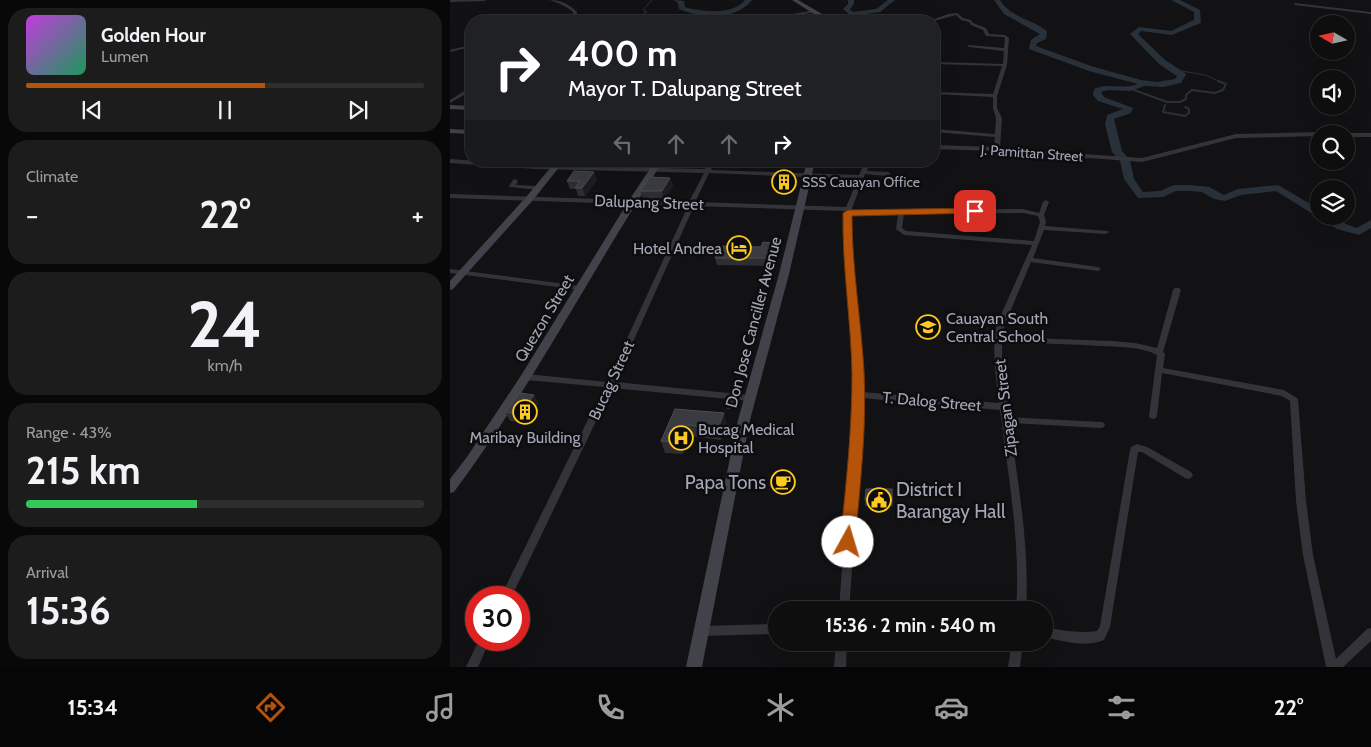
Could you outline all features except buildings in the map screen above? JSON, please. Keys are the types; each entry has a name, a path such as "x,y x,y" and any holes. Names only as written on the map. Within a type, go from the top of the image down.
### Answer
{"main road":[{"path":"794,0 820,15"},
{"path":"450,107 465,108"},
{"path":"450,131 465,132"},
{"path":"450,287 530,198 555,167"},
{"name":"Quezon Street","path":"450,488 453,479 526,377 655,167"},
{"name":"Don Jose Canciller Avenue","path":"694,667 750,398 810,167"}],"street":[{"path":"450,1 484,0"},
{"path":"552,0 572,9 575,15"},
{"path":"1295,4 1371,13"},
{"path":"790,15 815,11"},
{"path":"940,18 957,14 962,19 970,20 972,24 985,30 987,35 1005,36 1008,50 995,96 995,108 999,118 997,149"},
{"path":"969,46 1008,50"},
{"path":"450,51 465,47"},
{"path":"940,63 1005,65"},
{"path":"450,102 465,93"},
{"path":"940,93 995,96"},
{"path":"450,95 458,97"},
{"path":"940,131 998,136"},
{"name":"J. Pamittan Street","path":"940,147 997,149 1148,160 1236,136 1310,134"},
{"path":"1355,134 1371,135"},
{"path":"450,161 465,162"},
{"path":"673,167 807,177 888,174"},
{"name":"Bucag Street","path":"511,586 609,386 677,234 694,203 710,167"},
{"path":"845,601 856,453 858,395 856,339 847,245 848,211 866,167"},
{"path":"515,181 512,186 538,188"},
{"name":"Dalupang Street","path":"450,196 694,203 848,211 1023,210 1041,215"},
{"path":"1041,215 1046,202"},
{"path":"900,212 899,229 904,233 1036,243"},
{"name":"Zipagan Street","path":"1022,601 1020,538 998,340 1002,324 1042,228 1041,215"},
{"path":"1042,228 1106,232"},
{"path":"1030,260 1098,269"},
{"path":"450,271 580,288"},
{"path":"1153,416 1160,351 1177,290"},
{"path":"998,340 1131,345 1153,348 1160,351"},
{"path":"1159,370 1284,393 1294,400 1301,501 1308,555 1334,667 1371,633"},
{"path":"526,377 750,398"},
{"name":"T. Dalog Street","path":"858,395 1005,407"},
{"path":"1006,420 1101,424"},
{"path":"1053,633 1094,638 1100,636 1105,627 1134,450 1137,448 1144,449 1188,475"},
{"path":"701,631 768,629"},
{"path":"472,667 479,651"},
{"path":"840,667 841,651"},
{"path":"1014,667 1017,651"}],"waterway":[{"path":"642,15 647,12 643,10 652,0"},
{"path":"677,0 682,2 681,8 694,12 713,13 739,9 749,0"},
{"path":"851,0 851,4 846,9 851,14 878,11 892,0"},
{"path":"997,0 1006,12 1044,33 1043,37 1034,42 1032,47 1097,71 1157,85 1178,81 1182,75 1162,62 1134,34 1139,29 1172,33 1198,21 1198,11 1174,0"},
{"path":"1176,70 1205,75 1221,82"},
{"path":"1134,90 1167,102 1180,102 1186,99 1186,95 1192,90 1215,93 1223,90 1226,84 1218,81"},
{"path":"1141,86 1130,89 1108,88 1097,91 1097,95 1101,99 1128,108 1128,111 1110,117 1110,124 1117,152 1125,160 1129,179 1139,194 1142,196 1163,194 1174,188 1190,188 1205,189 1218,197 1225,198 1238,192 1278,188 1310,208"},
{"path":"1165,105 1163,112 1185,116 1189,113 1189,109 1185,107"},
{"path":"1338,225 1359,232 1371,223"}],"place":[{"name":"SSS Cauayan Office","path":"784,182"},
{"name":"Hotel Andrea","path":"739,248"},
{"name":"Cauayan South Central School","path":"928,327"},
{"name":"Maribay Building","path":"525,412"},
{"name":"Bucag Medical Hospital","path":"681,438"},
{"name":"Papa Tons","path":"783,482"},
{"name":"District I Barangay Hall","path":"879,500"}],"route":[{"path":"848,542 856,453 858,373 847,245 846,219 848,213 975,211"}]}
